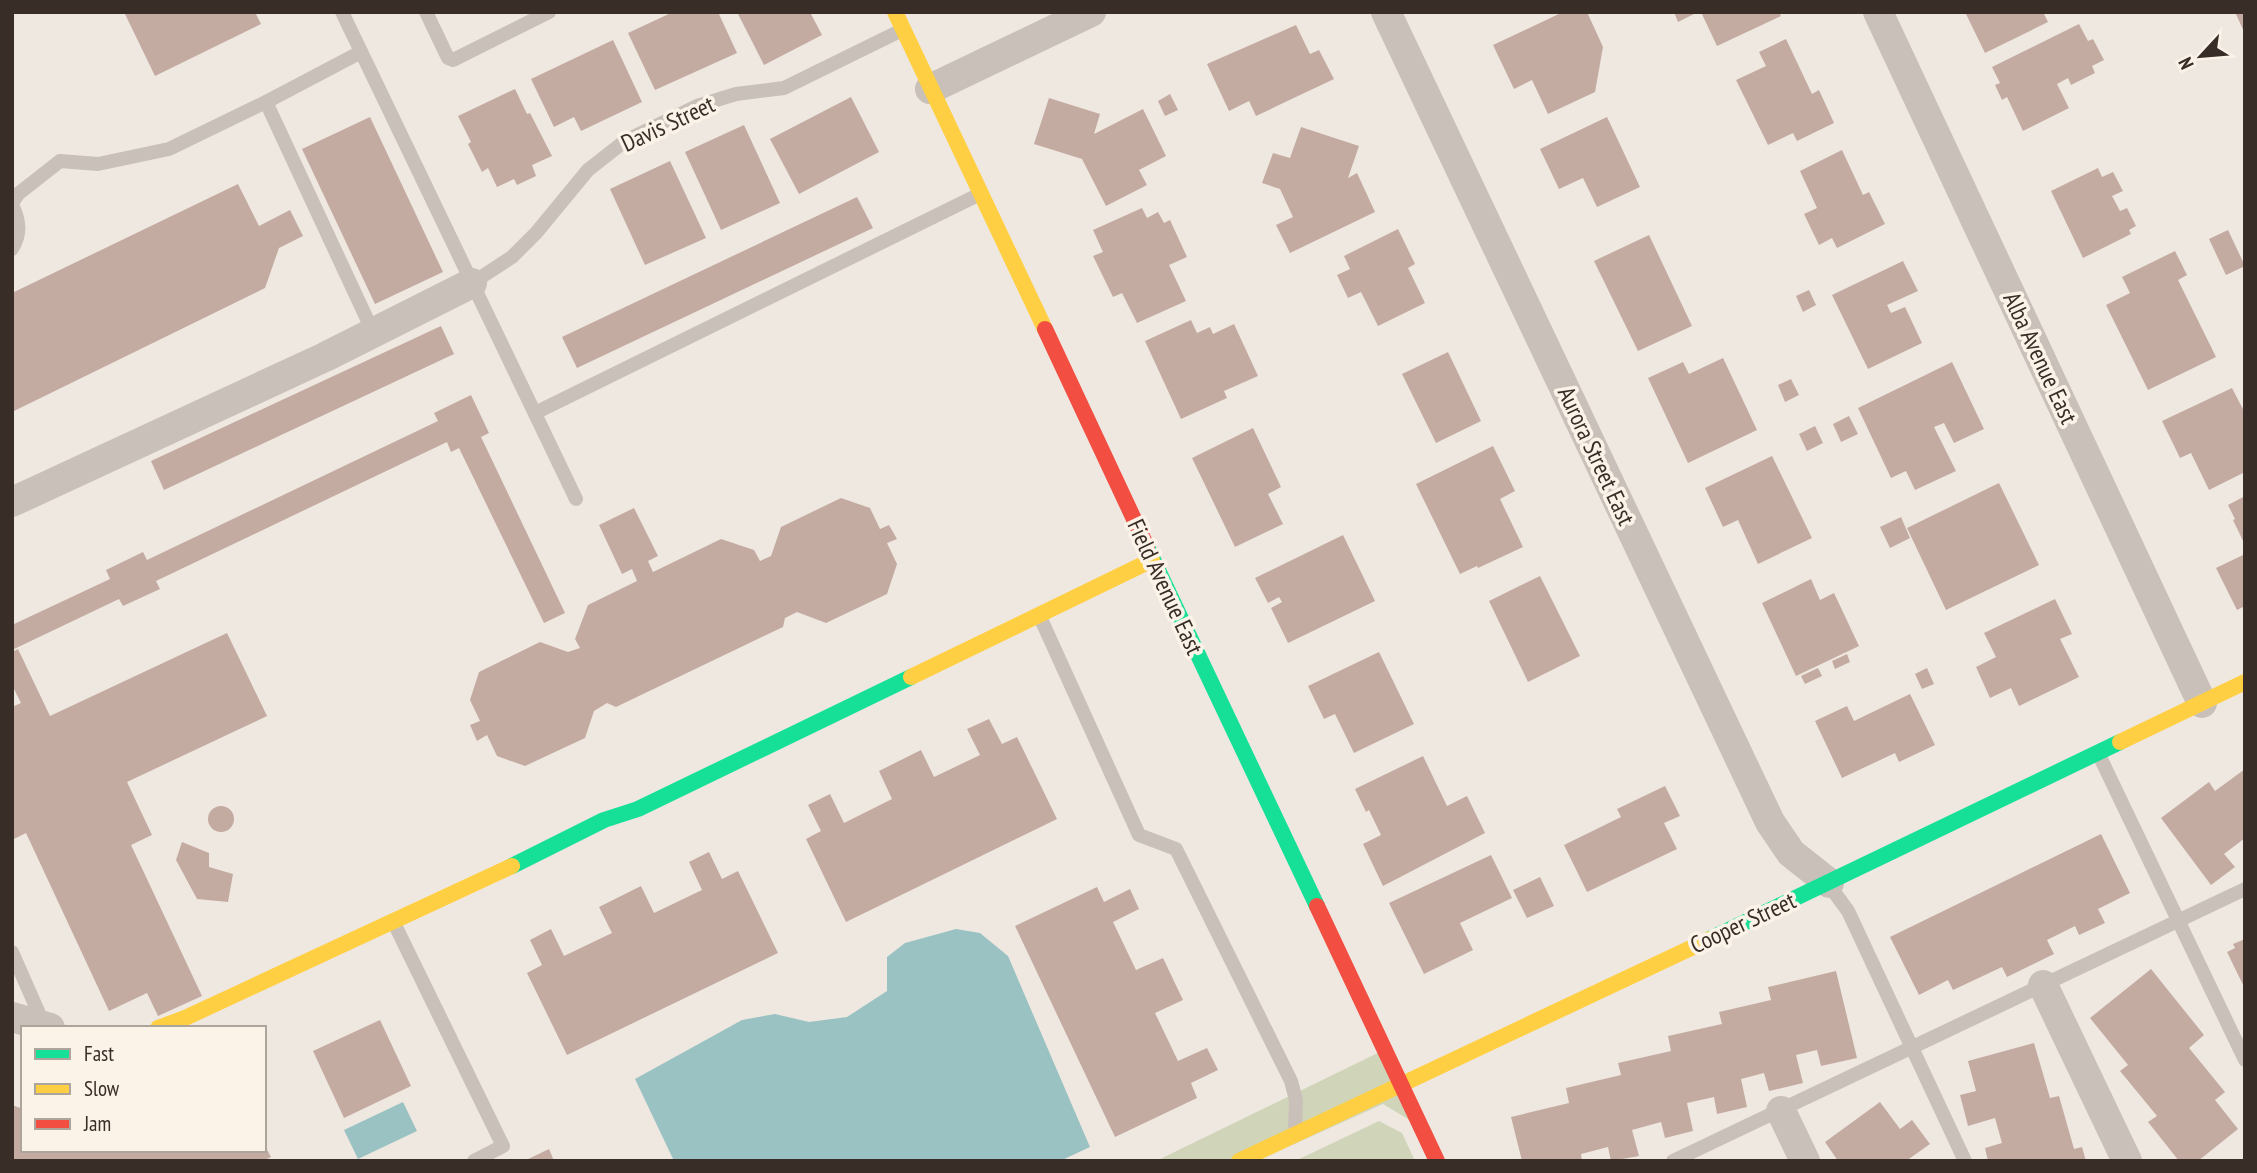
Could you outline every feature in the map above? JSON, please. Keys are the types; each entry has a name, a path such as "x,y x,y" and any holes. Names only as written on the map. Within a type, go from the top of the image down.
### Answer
{"street":[{"name":"Field Avenue East","path":"895,12 1437,1161"},
{"path":"930,89 1091,12"},
{"name":"Aurora Street East","path":"1386,12 1770,822 1791,853 1829,883"},
{"name":"Alba Avenue East","path":"1878,12 2202,703"},
{"path":"12,502 325,357 472,283"},
{"path":"163,1026 394,922 604,820 638,809 1152,561"},
{"name":"Cooper Street","path":"1240,1161 1400,1083 2099,755 2245,682"},
{"path":"2043,985 2127,1161"},
{"path":"12,1017 44,1026"},
{"path":"1781,1111 1805,1161"}],"lane":[{"path":"342,12 576,499"},
{"path":"426,12 448,58 453,60 549,12"},
{"name":"Davis Street","path":"472,283 512,257 536,233 588,170 625,141 697,106 736,94 784,88 903,29"},
{"path":"12,249 18,240 19,228 14,199 60,161 98,164 169,149 267,102 361,52"},
{"path":"267,102 373,332"},
{"path":"535,413 980,194"},
{"path":"1040,615 1139,835 1176,849 1290,1081 1296,1100 1295,1134"},
{"path":"2099,755 2245,1060"},
{"path":"1829,883 1848,911 1965,1161"},
{"path":"1673,1161 2245,889"},
{"path":"394,922 503,1146 474,1161"},
{"path":"12,952 48,1026"}],"green space":[{"path":"1392,1046 1418,1125 1383,1104 1257,1161 1156,1161"},
{"path":"1379,1121 1402,1133 1415,1161 1295,1161"}],"water":[{"path":"956,929 980,933 1008,956 1090,1147 1060,1161 674,1161 635,1079 742,1020 775,1014 809,1022 847,1017 887,991 887,957 905,943"},
{"path":"403,1102 417,1131 358,1159 344,1130"}],"building":[{"path":"124,12 255,12 261,24 155,76"},
{"path":"673,12 718,12 737,53 655,90 628,33"},
{"path":"737,12 810,12 822,35 764,65"},
{"path":"1563,12 1587,12 1603,47 1595,92 1548,114 1532,80 1514,89 1493,45"},
{"path":"1674,12 1698,12 1678,22"},
{"path":"1701,12 1779,12 1781,16 1717,46"},
{"path":"1965,12 2043,12 2048,22 1985,53"},
{"path":"2235,12 2245,12 2245,34"},
{"path":"2079,24 2088,41 2093,39 2104,60 2092,66 2095,73 2071,85 2068,78 2057,84 2069,108 2023,131 2007,97 2002,100 1995,85 2000,83 1992,67"},
{"path":"1296,25 1310,54 1319,50 1334,79 1256,116 1249,101 1229,111 1207,64"},
{"path":"1786,39 1812,94 1819,90 1834,123 1797,141 1793,133 1768,145 1736,80 1766,66 1759,52"},
{"path":"613,40 642,102 581,131 574,117 554,127 531,79"},
{"path":"515,89 552,156 532,165 536,176 517,185 514,179 497,187 488,168 482,172 458,116"},
{"path":"1170,94 1178,110 1165,116 1158,101"},
{"path":"851,97 879,152 799,194 770,139"},
{"path":"1049,98 1100,114 1094,134 1143,109 1166,156 1139,170 1147,185 1106,206 1082,159 1034,144"},
{"path":"370,117 443,272 375,304 302,149"},
{"path":"1607,117 1640,187 1597,207 1583,178 1559,189 1540,149"},
{"path":"744,125 780,203 721,230 685,152"},
{"path":"1301,127 1359,146 1348,178 1357,173 1375,212 1290,253 1276,225 1293,217 1280,189 1262,183 1273,153 1290,158"},
{"path":"1842,150 1863,195 1869,192 1885,224 1837,248 1832,238 1819,245 1804,214 1817,208 1800,171"},
{"path":"670,161 706,238 645,265 610,189"},
{"path":"2098,168 2102,177 2113,172 2123,191 2112,196 2120,211 2127,208 2136,226 2129,230 2131,234 2083,258 2051,191"},
{"path":"238,184 259,226 290,210 303,236 279,248 265,288 12,412 12,293"},
{"path":"857,197 873,228 577,368 562,337"},
{"path":"1142,208 1147,218 1158,212 1164,223 1170,220 1187,257 1169,265 1186,301 1137,323 1122,293 1113,297 1093,256 1103,252 1093,230"},
{"path":"1398,229 1415,264 1408,268 1425,303 1378,326 1361,292 1348,298 1337,275 1350,269 1344,256"},
{"path":"2228,230 2245,266 2226,275 2209,239"},
{"path":"1649,235 1692,326 1638,351 1594,261"},
{"path":"2175,251 2187,275 2178,280 2216,357 2148,390 2106,305 2130,293 2122,277"},
{"path":"1903,261 1918,291 1887,305 1891,313 1905,307 1922,343 1868,369 1832,295"},
{"path":"1809,290 1816,305 1803,312 1796,296"},
{"path":"1191,320 1197,333 1210,327 1213,334 1234,324 1258,376 1224,391 1227,398 1181,419 1145,341"},
{"path":"441,326 454,354 164,490 151,461"},
{"path":"1448,352 1481,421 1436,443 1402,374"},
{"path":"1723,358 1757,430 1688,463 1648,378 1683,362 1689,374"},
{"path":"1952,362 1984,429 1954,443 1944,423 1934,427 1956,471 1915,490 1906,471 1891,478 1858,408"},
{"path":"1791,379 1799,395 1785,402 1778,385"},
{"path":"2232,388 2245,413 2245,472 2209,490 2191,453 2180,458 2162,421"},
{"path":"471,395 489,433 481,437 565,613 544,623 459,448 451,452 447,442 156,581 160,589 123,606 119,599 12,650 12,625 110,579 106,570 143,552 147,560 438,421 434,413"},
{"path":"1849,416 1858,434 1841,442 1833,424"},
{"path":"1815,426 1823,443 1807,451 1799,434"},
{"path":"1253,428 1281,487 1268,494 1283,524 1235,547 1192,458"},
{"path":"1493,446 1515,491 1500,499 1523,547 1460,574 1416,484"},
{"path":"1772,456 1812,538 1758,564 1738,520 1723,527 1705,488"},
{"path":"1999,483 2039,565 1946,610 1907,528"},
{"path":"2245,496 2245,545 2228,505"},
{"path":"841,498 870,508 880,529 889,525 897,539 887,543 897,564 887,594 826,623 797,612 785,618 783,627 616,707 607,703 594,711 585,738 525,766 497,756 487,735 477,741 470,725 480,721 470,700 479,672 540,642 568,652 580,648 575,639 588,605 637,581 632,569 622,574 599,525 634,508 658,556 648,561 653,572 721,539 754,550 760,561 771,556 781,527"},
{"path":"1901,517 1910,538 1890,548 1880,527"},
{"path":"1343,535 1375,601 1288,643 1271,608 1282,602 1279,597 1268,603 1255,578"},
{"path":"2245,554 2245,606 2237,610 2216,568"},
{"path":"1540,576 1580,656 1528,682 1489,601"},
{"path":"1811,579 1820,600 1834,593 1859,646 1796,676 1762,603"},
{"path":"2055,599 2072,634 2060,639 2079,677 2019,706 2011,688 1990,698 1976,667 1996,657 1984,633"},
{"path":"227,633 267,716 127,782 152,835 131,845 202,996 158,1016 147,993 109,1011 26,833 12,840 12,707 21,703 12,685 12,652 18,649 50,716"},
{"path":"1379,652 1414,724 1354,753 1335,714 1324,719 1308,686"},
{"path":"1847,654 1850,662 1835,669 1832,661"},
{"path":"1818,668 1822,676 1805,684 1801,676"},
{"path":"1927,668 1934,684 1922,689 1915,674"},
{"path":"1910,694 1935,745 1899,762 1895,753 1842,778 1815,721 1847,706 1854,721"},
{"path":"989,719 1002,744 1017,737 1057,819 846,922 806,839 821,831 808,805 830,794 844,823 892,799 879,771 921,750 934,777 980,755 967,729"},
{"path":"1423,756 1447,806 1467,796 1485,833 1383,886 1363,844 1381,835 1355,789"},
{"path":"2245,769 2245,838 2224,854 2235,867 2211,885 2161,818 2209,782 2215,791"},
{"path":"1665,786 1680,816 1664,823 1677,849 1587,892 1564,845 1621,817 1617,809"},
{"path":"221,806 230,810 234,819 230,828 221,832 212,828 208,819 212,810"},
{"path":"2101,834 2130,893 2098,909 2105,923 2079,935 2075,926 2047,940 2054,954 2007,977 2002,967 1953,990 1948,980 1919,995 1890,937"},
{"path":"182,842 209,853 209,867 233,874 228,902 197,899 176,860"},
{"path":"709,852 722,879 738,871 778,953 567,1055 527,973 542,965 530,940 551,929 564,956 612,933 599,907 641,886 654,913 702,890 689,862"},
{"path":"1491,855 1512,898 1460,923 1473,950 1424,974 1389,903"},
{"path":"1540,877 1554,906 1527,918 1513,890"},
{"path":"1097,887 1104,902 1130,889 1139,909 1113,922 1136,970 1163,958 1183,1000 1155,1013 1178,1061 1207,1048 1218,1070 1191,1083 1197,1098 1115,1137 1015,926"},
{"path":"2245,939 2245,989 2227,952 2235,948 2233,944"},
{"path":"2151,969 2204,1035 2189,1048 2225,1092 2215,1100 2238,1129 2198,1161 2179,1161 2148,1122 2157,1116 2120,1071 2128,1065 2090,1018"},
{"path":"1836,971 1857,1058 1821,1066 1817,1050 1796,1055 1803,1083 1769,1091 1764,1073 1741,1079 1747,1107 1717,1114 1714,1097 1687,1103 1693,1131 1665,1138 1661,1122 1632,1130 1639,1156 1611,1161 1608,1147 1581,1154 1582,1161 1522,1161 1511,1117 1569,1103 1566,1088 1621,1075 1618,1063 1671,1051 1668,1036 1722,1024 1719,1012 1771,1000 1768,987"},
{"path":"380,1020 411,1086 344,1118 313,1051"},
{"path":"2034,1043 2050,1098 2059,1096 2074,1149 2082,1147 2086,1161 1988,1161 1985,1148 2002,1143 1995,1118 1968,1126 1960,1095 1976,1091 1968,1061"},
{"path":"1880,1102 1900,1129 1912,1120 1930,1144 1906,1161 1838,1161 1825,1142"},
{"path":"12,1105 21,1108 21,1152 266,1152 266,1148 271,1157 263,1161 12,1161"},
{"path":"549,1149 554,1161 524,1161"}],"traffic: fast":[{"path":"1147,547 1317,906"},
{"path":"512,866 604,820 638,809 911,677"},
{"path":"1710,939 2120,742"}],"traffic: slow":[{"path":"895,12 1045,329"},
{"path":"911,677 1152,560"},
{"path":"2120,742 2245,682"},
{"path":"163,1026 512,866"},
{"path":"1239,1161 1710,939"}],"traffic: jam":[{"path":"1045,329 1147,547"},
{"path":"1317,906 1437,1161"}]}
